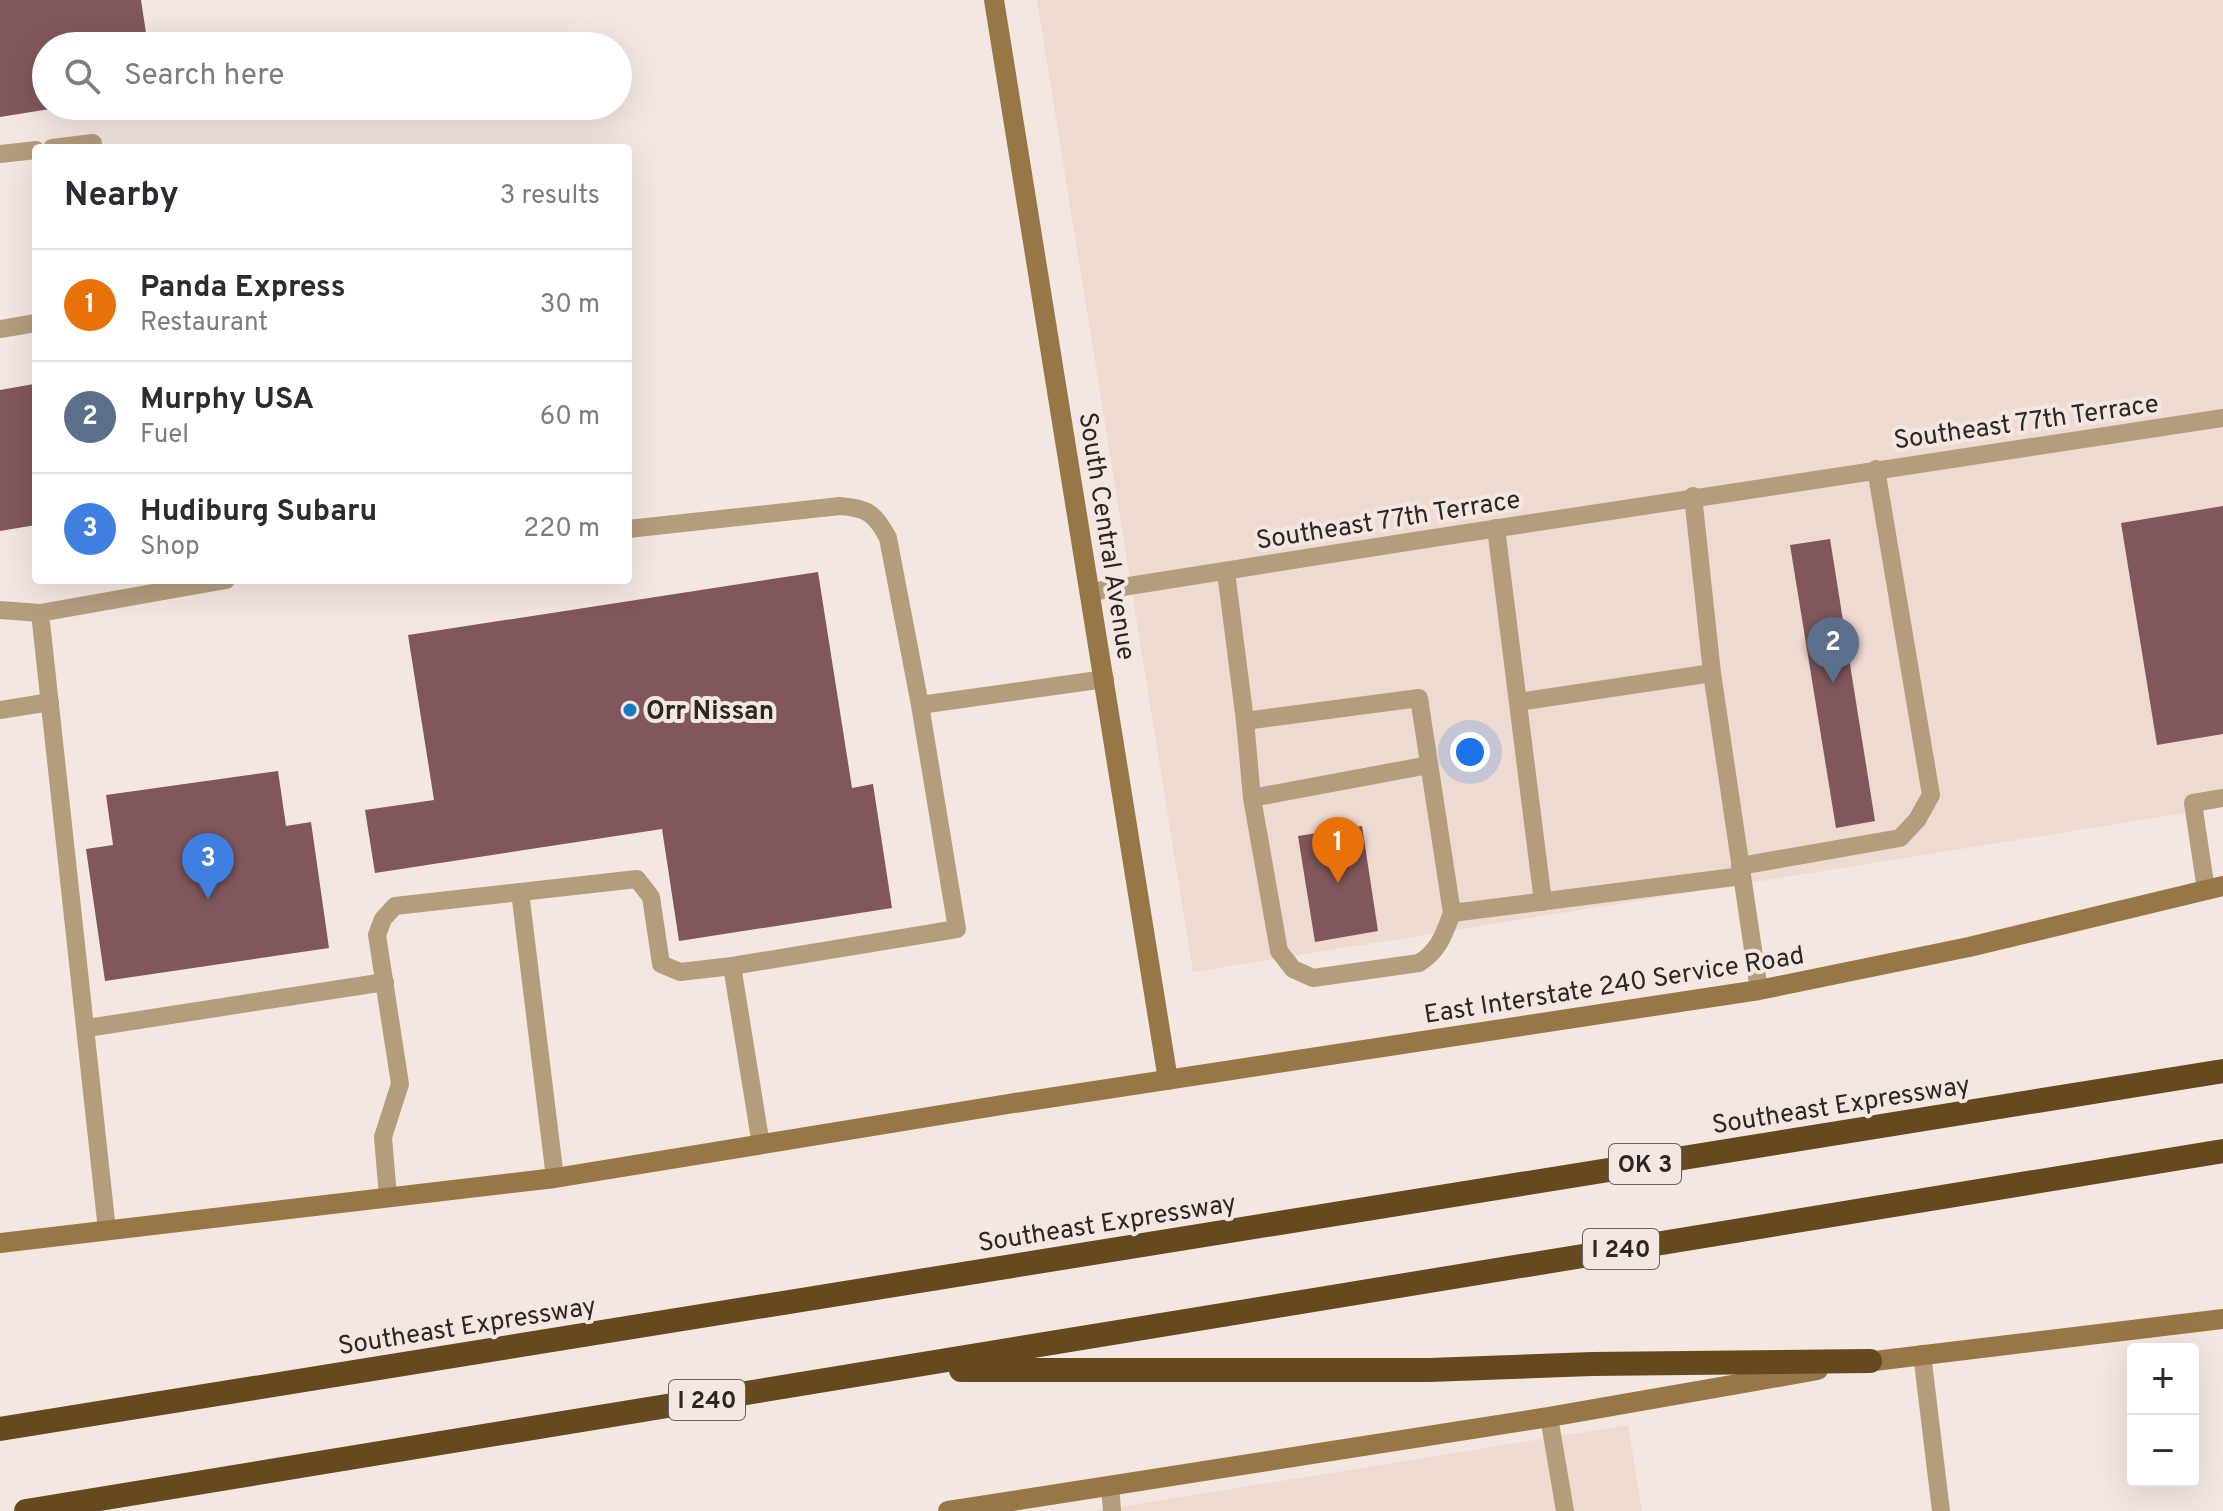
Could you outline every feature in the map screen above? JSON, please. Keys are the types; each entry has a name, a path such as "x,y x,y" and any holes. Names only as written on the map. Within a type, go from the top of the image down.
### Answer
{"highway":[{"name":"Southeast Expressway","path":"0,1429 2223,1071"},
{"name":"I 240","path":"26,1511 2223,1151"},
{"path":"740,1394 965,1370 1429,1370 1592,1364 1870,1361"}],"main road":[{"name":"South Central Avenue","path":"994,0 1168,1080"},
{"name":"East Interstate 240 Service Road","path":"0,1243 555,1178 1008,1104 1759,990 1969,947 2214,888"},
{"path":"948,1511 1549,1417 1870,1361 2223,1319"}],"lane":[{"path":"85,144 93,143"},
{"path":"0,154 32,150"},
{"path":"0,329 32,324"},
{"name":"Southeast 77th Terrace","path":"1091,592 1693,496 2223,418"},
{"path":"1452,913 1741,871 1900,838 1917,820 1931,795 1876,469"},
{"path":"1693,496 1712,673 1759,990"},
{"path":"388,1197 383,1137 400,1084 377,935 383,919 395,906 637,879 651,897 661,964 680,972 957,929 920,705 888,538 880,523 863,508 840,506 632,529"},
{"path":"1496,528 1543,902"},
{"path":"1226,572 1252,798 1279,951 1293,969 1313,978 1419,963 1431,956 1452,913 1419,698 1245,721"},
{"path":"0,610 40,613 203,584"},
{"path":"40,613 107,1230"},
{"path":"1518,702 1712,673"},
{"path":"920,705 1105,679"},
{"path":"0,710 50,702"},
{"path":"1252,798 1429,765"},
{"path":"2214,888 2193,803 2223,798"},
{"path":"520,892 555,1178"},
{"path":"732,966 761,1145"},
{"path":"87,1028 385,982"},
{"path":"1922,1354 1941,1511"},
{"path":"1549,1417 1565,1511"},
{"path":"1110,1485 1112,1511"}],"shaded area":[{"path":"1037,0 2223,0 2223,807 1193,972"},
{"path":"1628,1425 1642,1511 1094,1511"}],"building":[{"path":"0,0 141,0 146,32 32,32 32,112 0,117"},
{"path":"32,384 32,526 0,531 0,390"},
{"path":"2223,506 2223,734 2157,745 2121,523"},
{"path":"1830,539 1875,821 1836,828 1790,545"},
{"name":"Orr Nissan","path":"818,572 852,788 873,784 892,908 679,941 662,829 375,873 365,810 434,800 408,635"},
{"path":"278,771 286,826 311,822 329,948 105,981 86,849 113,845 106,795"},
{"path":"1362,826 1378,931 1315,942 1298,836"}],"place":[{"name":"Murphy USA","path":"1833,683"},
{"name":"Orr Nissan","path":"630,710"},
{"name":"Panda Express","path":"1338,883"},
{"name":"Hudiburg Subaru","path":"208,899"}]}
